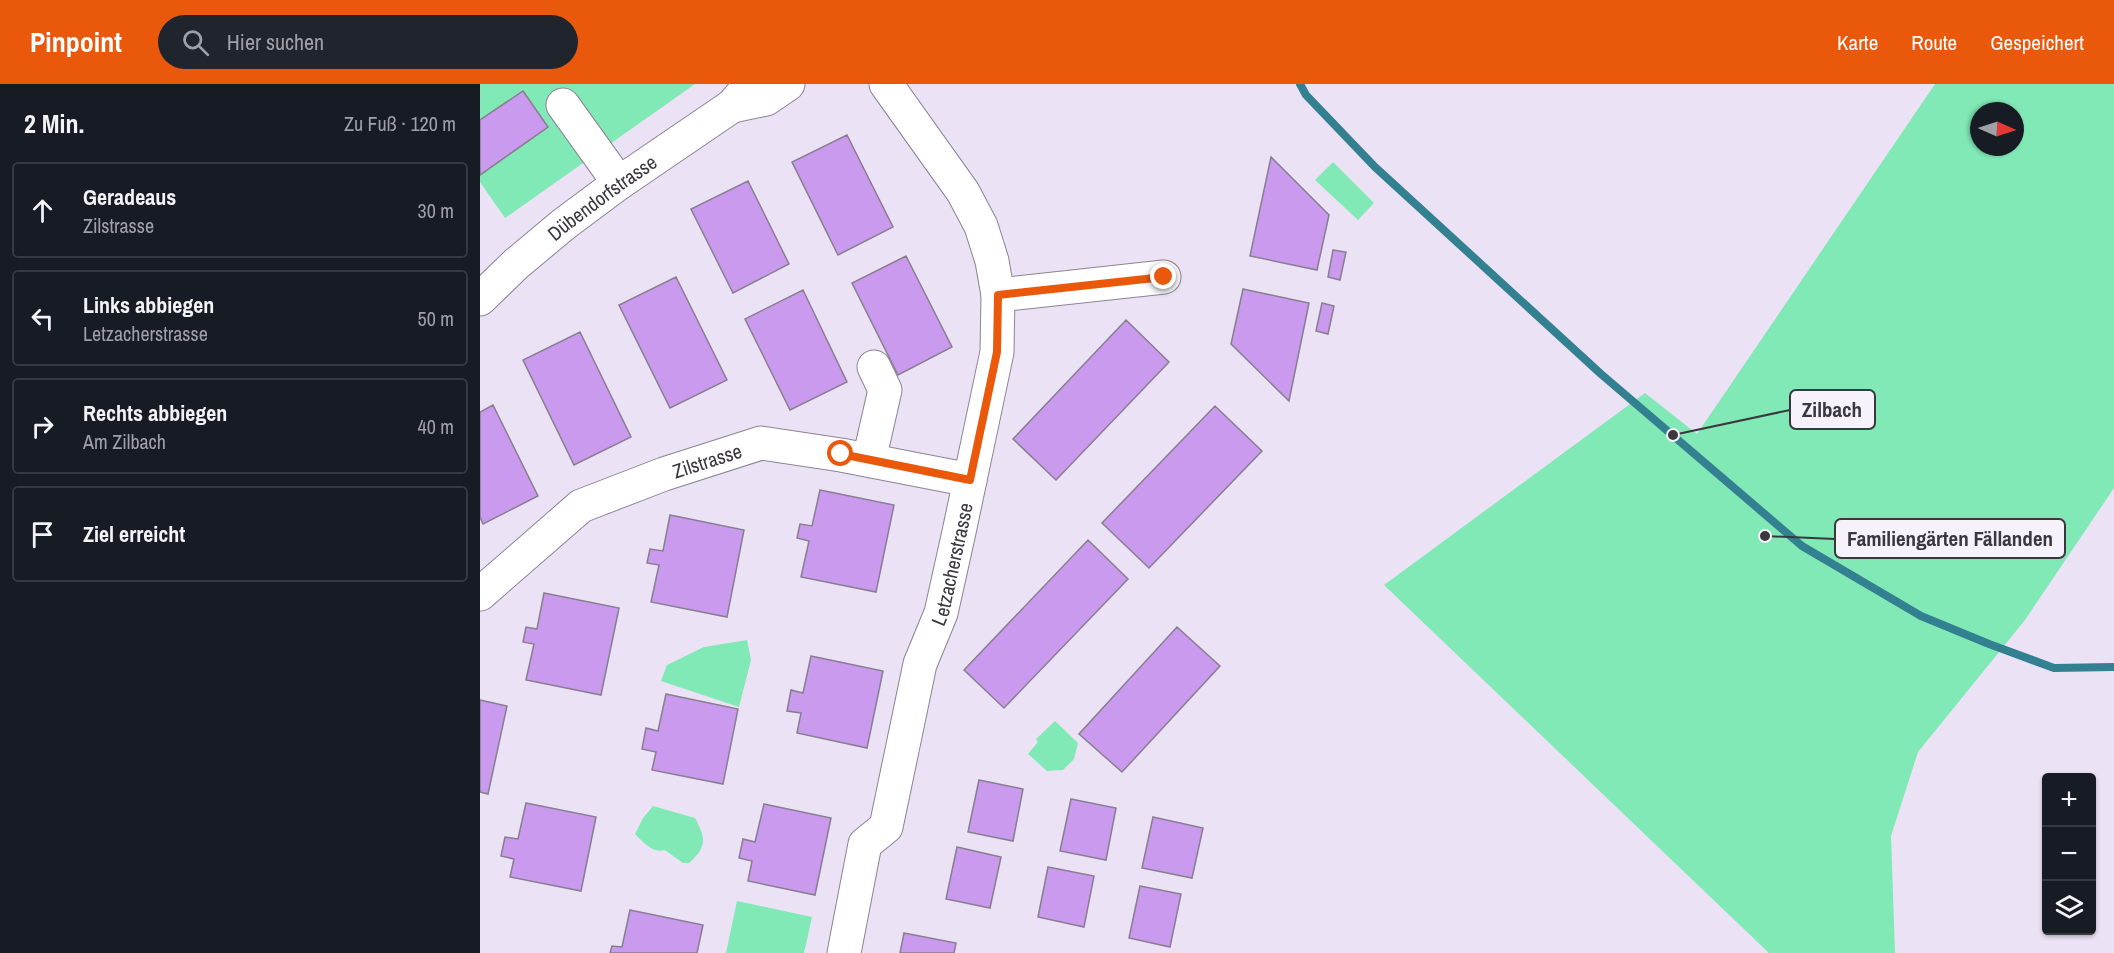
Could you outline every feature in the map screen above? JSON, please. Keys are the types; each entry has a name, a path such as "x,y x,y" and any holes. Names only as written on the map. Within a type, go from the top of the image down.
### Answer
{"street":[{"name":"Dübendorfstrasse","path":"480,299 516,264 564,224 742,95 766,99 788,84"},
{"name":"Letzacherstrasse","path":"844,953 866,844 886,827 920,664 941,614 997,352 998,295 992,261 981,226 963,192 886,84"},
{"path":"563,105 619,183"},
{"path":"998,295 1164,277"},
{"path":"870,460 885,390 874,367"},
{"name":"Zilstrasse","path":"480,594 581,506 664,474 762,442 970,480"}],"green space":[{"path":"480,84 695,84 505,218 480,182"},
{"path":"1935,84 2114,84 2114,488 2025,620 1918,752 1891,836 1895,953 1769,953 1384,585 1645,393 1697,434"},
{"path":"1333,162 1374,203 1358,220 1315,180"},
{"path":"747,640 751,660 739,707 661,681 667,665 704,647"},
{"path":"1055,721 1078,743 1074,759 1063,770 1047,771 1028,754 1038,742 1036,739"},
{"path":"653,806 695,818 703,842 699,852 689,863 683,863 665,850 652,849 635,834 643,818"},
{"path":"737,901 812,917 804,953 726,953"}],"building":[{"path":"523,91 548,127 480,175 480,120"},
{"path":"847,135 893,227 838,255 792,162"},
{"path":"1271,157 1329,215 1317,270 1250,256"},
{"path":"748,181 789,264 733,293 691,209"},
{"path":"1333,250 1346,252 1340,280 1328,277"},
{"path":"906,256 952,347 898,375 852,283"},
{"path":"676,277 727,380 670,408 619,305"},
{"path":"1243,289 1309,303 1289,401 1231,344"},
{"path":"803,290 847,382 790,410 745,319"},
{"path":"1322,303 1334,306 1328,334 1316,331"},
{"path":"1126,320 1169,362 1056,480 1013,439"},
{"path":"580,332 631,437 574,465 523,360"},
{"path":"493,405 538,496 483,524 480,517 480,412"},
{"path":"1215,406 1262,451 1149,568 1102,523"},
{"path":"820,490 894,505 876,592 801,577 809,541 797,538 800,524 812,526"},
{"path":"670,515 744,530 727,617 651,602 659,565 647,563 650,549 663,551"},
{"path":"1088,540 1128,579 1004,708 964,670"},
{"path":"544,593 619,608 601,695 526,680 534,644 523,642 526,627 537,629"},
{"path":"1177,627 1220,666 1122,772 1079,734"},
{"path":"811,656 883,671 867,748 797,733 801,713 787,711 791,690 803,693"},
{"path":"666,694 738,709 723,784 652,770 656,752 642,749 646,728 658,731"},
{"path":"480,700 507,706 488,794 480,792"},
{"path":"979,780 1023,789 1013,841 968,832"},
{"path":"1071,799 1116,808 1106,860 1060,851"},
{"path":"526,803 596,817 581,891 510,877 514,859 501,856 505,837 518,839"},
{"path":"764,804 831,818 815,895 748,881 752,861 739,858 743,839 755,842"},
{"path":"1153,817 1203,828 1192,878 1142,868"},
{"path":"957,847 1001,857 990,908 946,899"},
{"path":"1048,867 1094,876 1084,927 1038,917"},
{"path":"1140,886 1181,894 1170,947 1129,938"},
{"path":"630,910 703,925 697,953 610,953 612,946 622,947"},
{"path":"904,933 956,943 954,953 900,953"}],"waterway":[{"path":"1300,84 1306,95 1375,167 1601,374 1802,546 1921,616 1989,644 2054,668 2114,667"}],"place":[{"name":"Zilbach","path":"1673,435"},
{"name":"Familiengärten Fällanden","path":"1765,536"}],"route":[{"path":"841,454 970,480 997,352 998,295 1164,277"}]}
